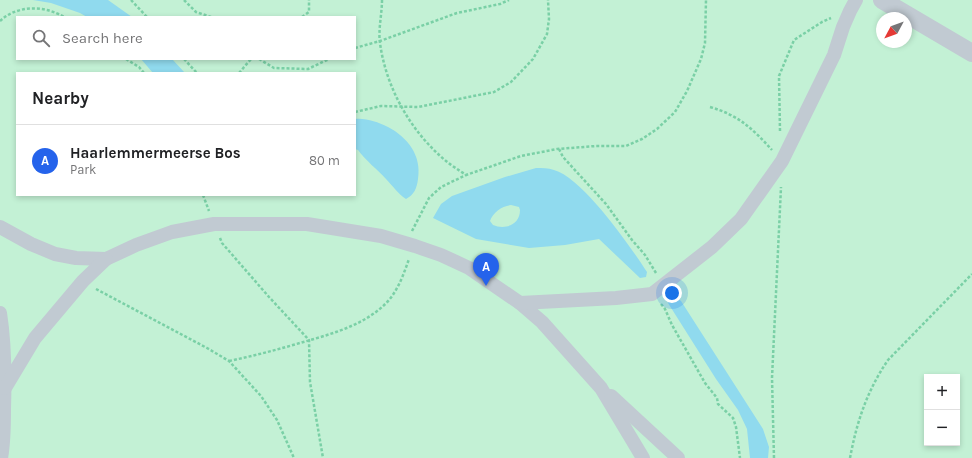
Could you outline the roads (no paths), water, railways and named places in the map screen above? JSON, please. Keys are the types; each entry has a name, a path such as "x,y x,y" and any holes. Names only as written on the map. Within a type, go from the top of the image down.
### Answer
{"street":[{"path":"882,0 972,53"},
{"path":"520,303 616,298 652,294 712,247 741,218 782,161 834,55 853,5"},
{"path":"5,388 35,338 83,281 106,259 136,245 172,232 214,224 307,224 381,236 441,255 469,268 520,303 542,322 601,388 678,458"},
{"path":"0,227 31,244 55,254 76,258 106,259"},
{"path":"0,313 3,334 5,388 4,445 1,458"},
{"path":"601,388 643,458"}],"water":[{"path":"33,0 108,0 131,16 85,16 51,3"},
{"path":"142,60 173,60 184,72 152,72"},
{"path":"356,119 372,121 395,131 412,148 418,162 418,182 413,193 406,199 400,195 383,175 364,158 356,149"},
{"path":"536,168 552,169 566,176 592,199 618,230 647,272 646,277 640,278 599,239 565,245 529,248 476,239 433,218 441,204 452,196 505,177","holes":["511,205 519,207 519,215 515,223 511,225 502,227 493,225 490,221 493,215 501,208"]},
{"path":"675,296 681,301 763,429 769,447 768,458 750,458 747,429 738,410 716,379 668,303 671,297"}],"place":[{"name":"Haarlemmermeerse Bos","path":"486,286"}]}
